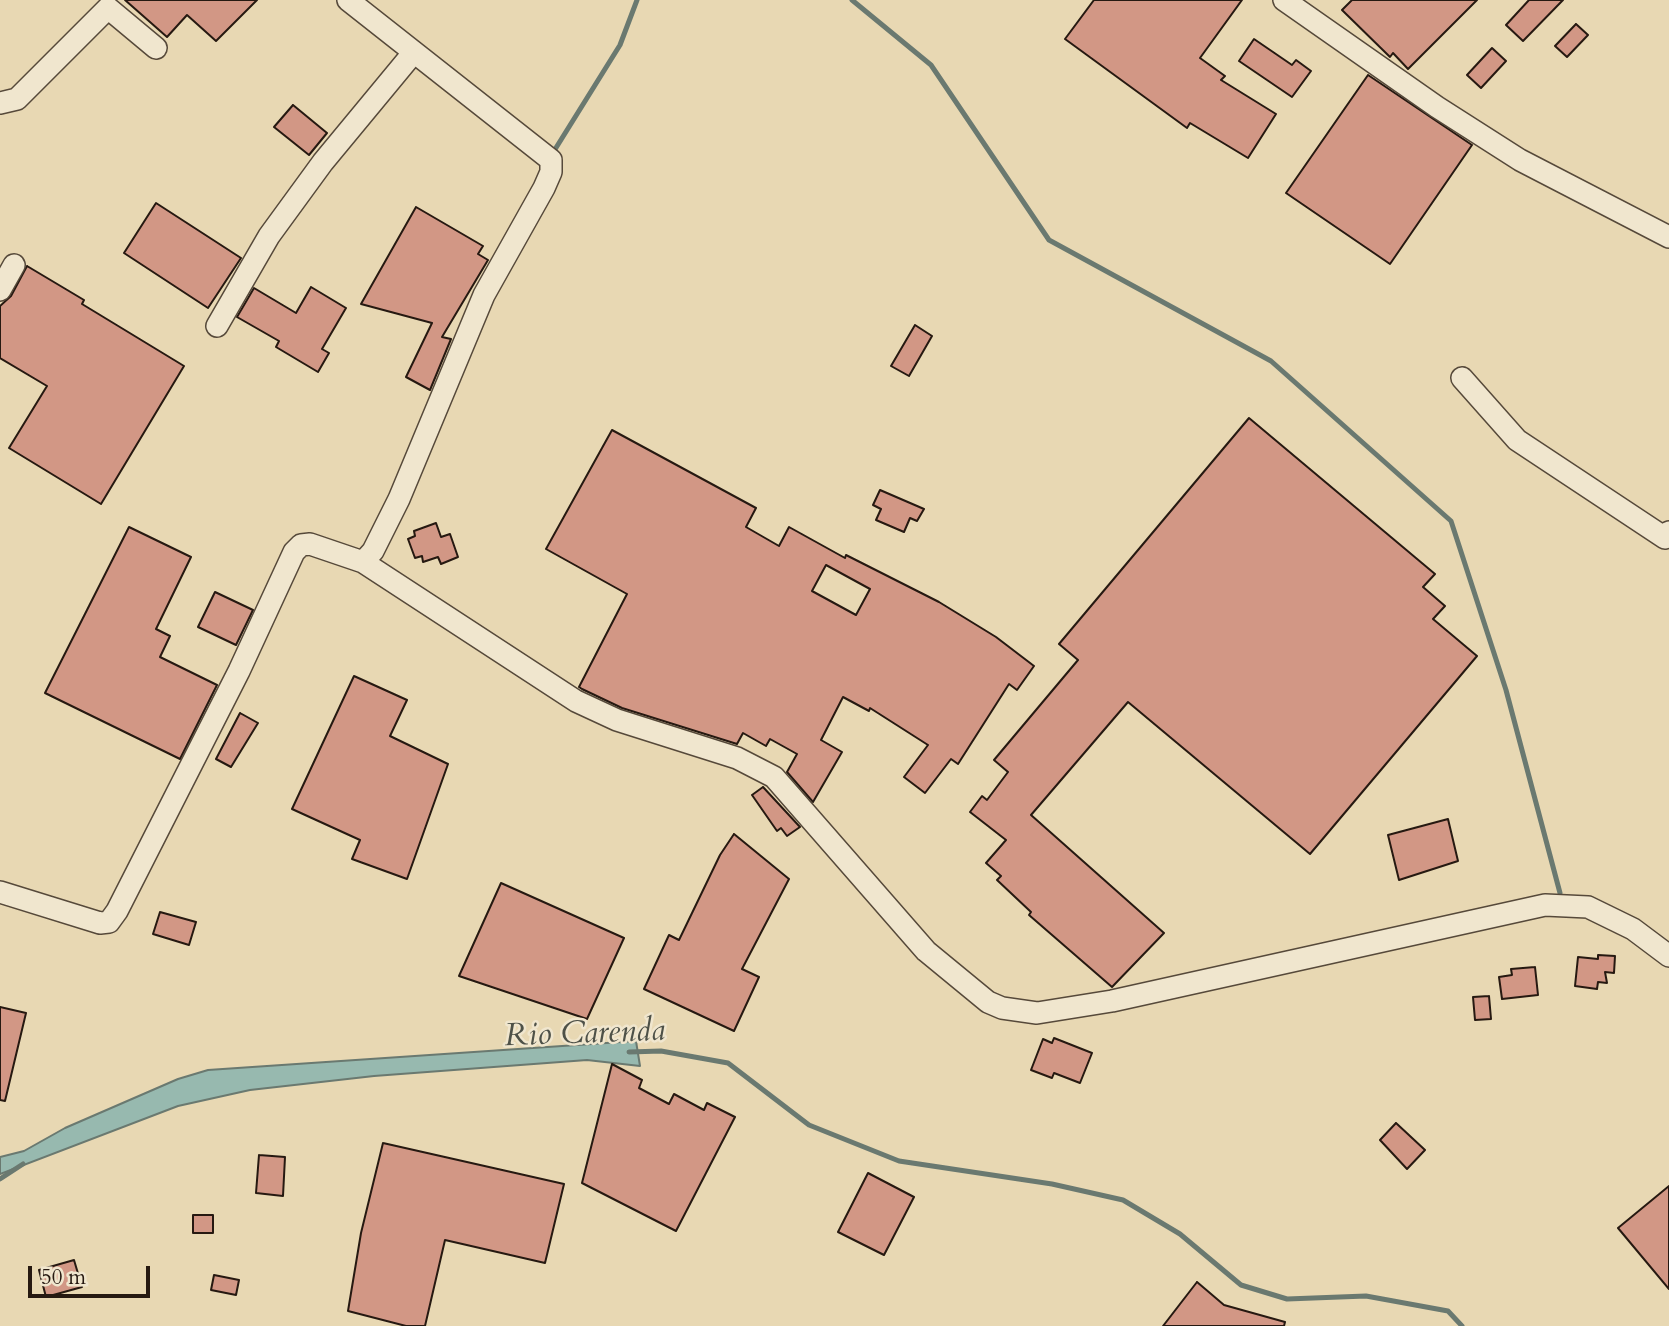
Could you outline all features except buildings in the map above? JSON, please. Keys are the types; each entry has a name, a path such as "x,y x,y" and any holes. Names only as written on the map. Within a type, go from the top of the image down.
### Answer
{"street":[{"path":"348,0 551,160 551,172 544,188 484,295 399,499 373,551 363,562"},
{"path":"1284,0 1437,107 1520,160 1669,237"},
{"path":"0,103 17,99 108,8 156,48"},
{"path":"217,326 269,236 323,162 414,52"},
{"path":"0,290 14,265"},
{"path":"1462,378 1517,440 1668,537"},
{"path":"0,892 100,923 108,922 117,911 240,671 294,552 301,545 310,544 363,562 576,701 617,720 737,758 774,777 926,951 988,1002 1002,1008 1037,1013 1112,1001 1545,905 1588,907 1633,929 1669,956"}],"water":[{"path":"636,1041 640,1066 587,1060 374,1076 250,1090 178,1106 0,1174 0,1157 24,1151 65,1128 178,1079 208,1070"}],"waterway":[{"path":"554,151 620,45 637,0"},
{"path":"852,0 931,65 1049,240 1271,361 1451,521 1506,690 1560,893"},
{"name":"Rio Carenda","path":"629,1052 661,1051 728,1063 809,1125 899,1161 1052,1184 1123,1200 1180,1234 1241,1285 1287,1299 1366,1296 1448,1311 1462,1326"},
{"name":"Rio Carenda","path":"0,1179 23,1164"}]}
